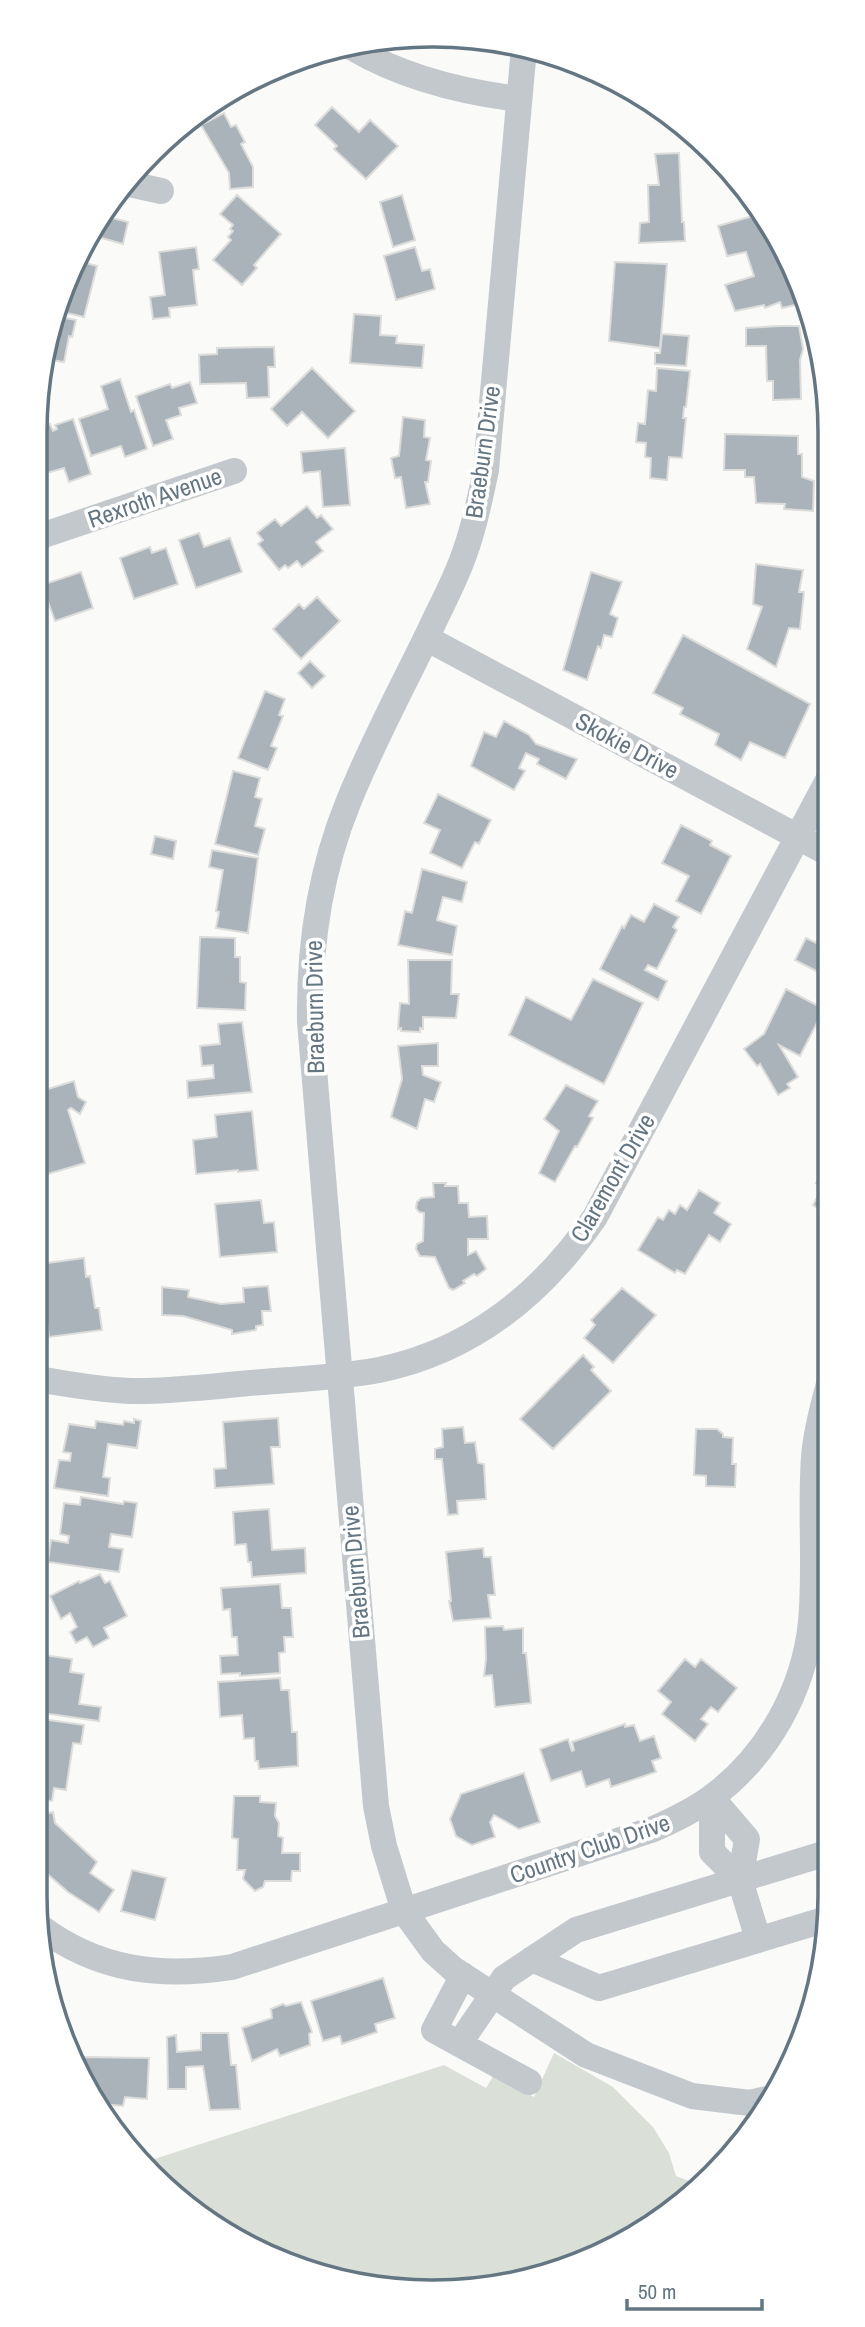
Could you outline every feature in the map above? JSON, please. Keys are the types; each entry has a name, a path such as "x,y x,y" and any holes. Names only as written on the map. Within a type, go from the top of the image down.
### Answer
{"street":[{"path":"366,54 438,84 480,94 519,99"},
{"name":"Braeburn Drive","path":"523,58 486,470 478,512 465,553 348,802 331,851 313,935 310,1022 376,1806 384,1846 404,1911 433,1951 463,1975 586,2055 692,2096 750,2103 758,2101"},
{"path":"137,186 161,191"},
{"name":"Rexroth Avenue","path":"47,534 234,471"},
{"name":"Skokie Drive","path":"426,638 818,847"},
{"name":"Claremont Drive","path":"47,1380 145,1391 340,1376 380,1370 451,1346 482,1330 515,1307 545,1280 572,1250 595,1217 818,800"},
{"name":"Country Club Drive","path":"818,1428 814,1455 818,1518"},
{"name":"Country Club Drive","path":"50,1933 78,1950 134,1969 161,1973 232,1967 651,1830 682,1816 712,1797 738,1775 775,1728 792,1697 804,1660 818,1582"},
{"path":"712,1797 712,1852 740,1880 758,1939"},
{"path":"459,2043 504,1978 576,1930 818,1856"},
{"path":"532,1959 599,1988 817,1922"},
{"path":"463,1975 434,2030 529,2082"}],"shaded area":[{"path":"554,2053 613,2087 653,2127 669,2153 676,2176 690,2181 647,2215 625,2228 556,2259 532,2267 483,2276 407,2279 333,2267 262,2240 218,2215 178,2184 153,2159 444,2065 486,2088 494,2075 534,2097"}],"building":[{"path":"332,107 359,132 370,120 398,146 366,179 334,149 337,146 315,125"},
{"path":"224,113 231,127 236,125 245,142 241,144 253,167 253,187 230,189 229,173 201,125"},
{"path":"679,153 685,241 639,243 640,223 649,222 648,185 659,185 655,154"},
{"path":"237,195 281,234 254,265 257,268 242,285 213,260 231,240 228,237 233,231 230,229 233,225 220,214"},
{"path":"402,195 415,240 393,247 380,202"},
{"path":"752,216 778,262 795,305 782,308 780,302 765,308 764,305 735,311 725,285 754,276 746,252 727,256 718,226"},
{"path":"112,218 128,222 123,244 100,238"},
{"path":"196,247 199,269 193,270 197,305 169,308 170,317 153,319 150,297 165,295 159,252"},
{"path":"415,247 422,271 430,269 435,289 396,300 384,256"},
{"path":"615,262 667,264 660,348 609,341"},
{"path":"86,263 97,266 84,317 67,313"},
{"path":"354,314 381,316 380,335 397,336 396,343 424,345 422,368 350,363"},
{"path":"65,318 76,320 72,337 69,336 64,362 54,361"},
{"path":"799,326 803,349 800,360 801,399 773,400 773,381 767,381 766,346 746,346 746,328"},
{"path":"662,334 689,336 686,366 655,364 655,353 660,353"},
{"path":"274,347 275,367 268,367 269,397 247,398 246,383 200,384 199,355 217,354 217,348"},
{"path":"312,368 355,411 328,438 302,412 287,426 271,409"},
{"path":"657,368 690,371 684,407 683,418 686,418 682,458 669,457 667,480 650,478 651,458 645,457 646,443 636,442 638,423 645,424 648,390 656,391"},
{"path":"120,379 147,449 125,457 121,446 91,456 79,419 108,409 101,386"},
{"path":"190,382 197,403 179,408 181,415 166,420 173,439 153,446 136,396 170,384 172,388"},
{"path":"403,417 425,420 424,437 430,438 426,460 431,461 428,482 425,482 430,504 406,508 401,477 395,478 391,458 399,456"},
{"path":"73,419 91,474 69,482 64,468 47,473 47,425 50,424 53,431 57,429 55,425"},
{"path":"725,434 798,436 798,454 802,454 802,477 814,481 813,511 784,509 785,504 756,503 754,477 745,477 745,470 724,470"},
{"path":"345,448 350,505 323,507 320,471 303,473 301,452"},
{"path":"307,506 317,518 321,515 333,529 316,542 323,551 302,567 297,561 288,568 285,565 279,570 258,544 263,540 257,533 275,519 281,526"},
{"path":"199,533 204,547 230,538 242,572 196,588 179,540"},
{"path":"150,547 152,553 166,548 178,584 134,599 120,558"},
{"path":"756,564 803,570 799,592 804,592 800,629 789,628 776,667 747,649 762,607 753,604"},
{"path":"81,572 93,608 55,621 47,599 47,583"},
{"path":"591,572 622,582 610,614 618,618 612,637 604,635 587,680 563,670"},
{"path":"317,597 340,621 301,659 273,629 299,604 304,609"},
{"path":"683,635 810,704 785,758 750,742 741,760 715,745 719,734 680,714 683,708 653,693"},
{"path":"310,661 325,676 312,688 298,673"},
{"path":"265,691 285,699 279,715 283,716 271,746 277,748 268,770 238,758"},
{"path":"504,721 529,735 536,744 577,759 566,779 537,764 539,759 526,753 519,768 525,771 514,790 471,766 484,732 496,737"},
{"path":"233,771 260,778 255,797 262,799 255,826 265,829 258,855 215,844"},
{"path":"438,794 491,820 479,844 475,842 462,868 430,853 440,830 424,823"},
{"path":"681,825 712,841 710,845 731,856 701,914 676,901 689,876 662,863"},
{"path":"155,836 176,841 173,859 151,854"},
{"path":"212,850 258,858 248,933 216,928 223,870 209,867"},
{"path":"422,869 467,882 462,902 443,897 437,920 457,926 452,955 398,945 405,911 412,913"},
{"path":"654,904 679,917 673,927 677,930 657,969 648,965 645,970 667,981 658,1000 600,969 622,926 624,928 631,915 644,922"},
{"path":"200,937 235,938 235,957 240,957 240,982 246,983 245,1010 197,1008"},
{"path":"806,938 816,943 818,939 818,972 795,960"},
{"path":"408,960 452,960 451,994 459,994 456,1018 423,1017 423,1029 420,1028 420,1032 398,1029 400,1003 409,1004"},
{"path":"593,979 643,1003 604,1084 509,1035 526,997 571,1020"},
{"path":"786,989 818,1006 818,1021 800,1056 779,1045 798,1077 787,1084 790,1088 778,1095 760,1064 757,1066 744,1049 764,1034"},
{"path":"242,1022 252,1092 188,1098 187,1081 214,1078 213,1065 202,1066 200,1046 220,1044 218,1024"},
{"path":"438,1043 438,1066 422,1066 423,1075 441,1082 434,1102 425,1099 417,1129 391,1117 402,1079 398,1046"},
{"path":"74,1081 78,1097 86,1102 80,1114 71,1108 68,1110 85,1163 47,1174 47,1089"},
{"path":"566,1085 598,1101 589,1116 593,1118 555,1182 539,1173 559,1131 544,1119"},
{"path":"252,1111 258,1170 196,1174 193,1140 217,1137 215,1115"},
{"path":"433,1183 458,1186 459,1203 468,1203 469,1217 487,1216 488,1239 468,1239 468,1255 476,1251 486,1269 463,1281 465,1283 453,1290 449,1288 435,1257 420,1256 416,1249 417,1244 423,1241 424,1213 416,1208 417,1202 421,1198 434,1197"},
{"path":"699,1190 720,1203 714,1213 731,1224 720,1242 709,1235 685,1274 677,1270 675,1273 638,1250 658,1217 663,1220 669,1210 675,1214 680,1205 687,1210"},
{"path":"818,1196 818,1209 813,1205"},
{"path":"261,1200 264,1223 274,1222 277,1252 220,1257 215,1204"},
{"path":"84,1258 86,1277 90,1276 102,1330 49,1337 47,1263"},
{"path":"268,1286 271,1311 262,1311 263,1325 256,1326 256,1330 232,1334 232,1330 183,1316 162,1315 162,1287 189,1290 188,1297 221,1304 244,1302 243,1288"},
{"path":"622,1288 656,1315 613,1363 584,1338 595,1325 591,1320"},
{"path":"583,1355 594,1367 591,1370 611,1391 553,1449 520,1419"},
{"path":"278,1418 280,1447 271,1447 274,1484 215,1488 214,1469 226,1468 223,1422"},
{"path":"134,1419 141,1421 137,1448 108,1444 103,1477 110,1478 108,1496 54,1488 59,1460 70,1461 71,1453 63,1452 69,1424 95,1428 96,1421 123,1425 124,1421 134,1423"},
{"path":"463,1427 465,1443 475,1442 478,1463 484,1464 486,1499 457,1501 458,1514 448,1515 442,1459 435,1459 435,1449 443,1447 442,1429"},
{"path":"696,1429 717,1429 723,1437 733,1438 735,1487 706,1486 706,1476 694,1475"},
{"path":"81,1497 123,1504 124,1501 137,1503 132,1537 111,1534 109,1547 123,1549 119,1572 48,1562 51,1540 68,1543 69,1536 60,1534 64,1503 80,1505"},
{"path":"269,1509 272,1550 305,1548 306,1573 252,1577 246,1544 235,1545 233,1512"},
{"path":"483,1548 484,1557 491,1557 495,1595 488,1595 491,1618 453,1621 446,1552"},
{"path":"100,1574 105,1583 110,1581 127,1616 104,1628 109,1638 93,1647 87,1637 76,1643 70,1632 77,1627 70,1613 61,1619 50,1596"},
{"path":"280,1584 282,1608 291,1608 293,1637 284,1637 285,1652 279,1653 280,1673 240,1676 240,1673 221,1674 220,1656 238,1655 237,1637 232,1637 230,1609 223,1610 221,1588"},
{"path":"503,1626 504,1630 523,1628 523,1653 526,1653 531,1703 495,1707 492,1675 484,1676 485,1627"},
{"path":"47,1655 72,1659 70,1672 84,1674 79,1704 101,1707 99,1721 47,1714"},
{"path":"685,1659 695,1667 701,1659 737,1688 718,1712 711,1707 701,1719 708,1724 695,1741 662,1714 671,1702 658,1691"},
{"path":"280,1678 281,1690 289,1690 292,1732 297,1732 298,1766 259,1769 258,1761 255,1761 254,1738 244,1739 242,1715 220,1717 218,1682"},
{"path":"47,1720 84,1725 81,1744 73,1743 66,1790 54,1788 52,1801 47,1800"},
{"path":"625,1724 625,1727 634,1725 640,1741 654,1736 661,1758 652,1761 656,1772 611,1787 609,1779 586,1787 581,1771 551,1781 540,1749 568,1739 572,1751 572,1742"},
{"path":"524,1773 540,1822 519,1829 494,1815 490,1822 495,1837 472,1845 456,1836 450,1819 461,1794"},
{"path":"234,1796 260,1796 260,1802 276,1803 278,1836 283,1838 282,1853 300,1853 300,1871 292,1871 291,1881 265,1881 263,1887 255,1891 243,1879 245,1870 237,1870 238,1839 232,1838"},
{"path":"53,1812 55,1823 97,1862 90,1873 114,1890 99,1912 68,1892 47,1874 47,1814"},
{"path":"132,1870 166,1878 155,1920 121,1911"},
{"path":"383,1978 395,2018 375,2024 377,2032 342,2044 340,2036 323,2041 311,2001"},
{"path":"301,2002 312,2032 309,2034 310,2045 280,2056 277,2049 252,2061 242,2028 272,2018 271,2009 283,2004 286,2006"},
{"path":"201,2033 228,2033 231,2065 236,2065 240,2109 210,2110 203,2066 186,2067 186,2089 168,2089 167,2037 176,2035 177,2052 201,2050"},
{"path":"84,2057 149,2058 147,2099 125,2097 123,2106 109,2105"}]}
